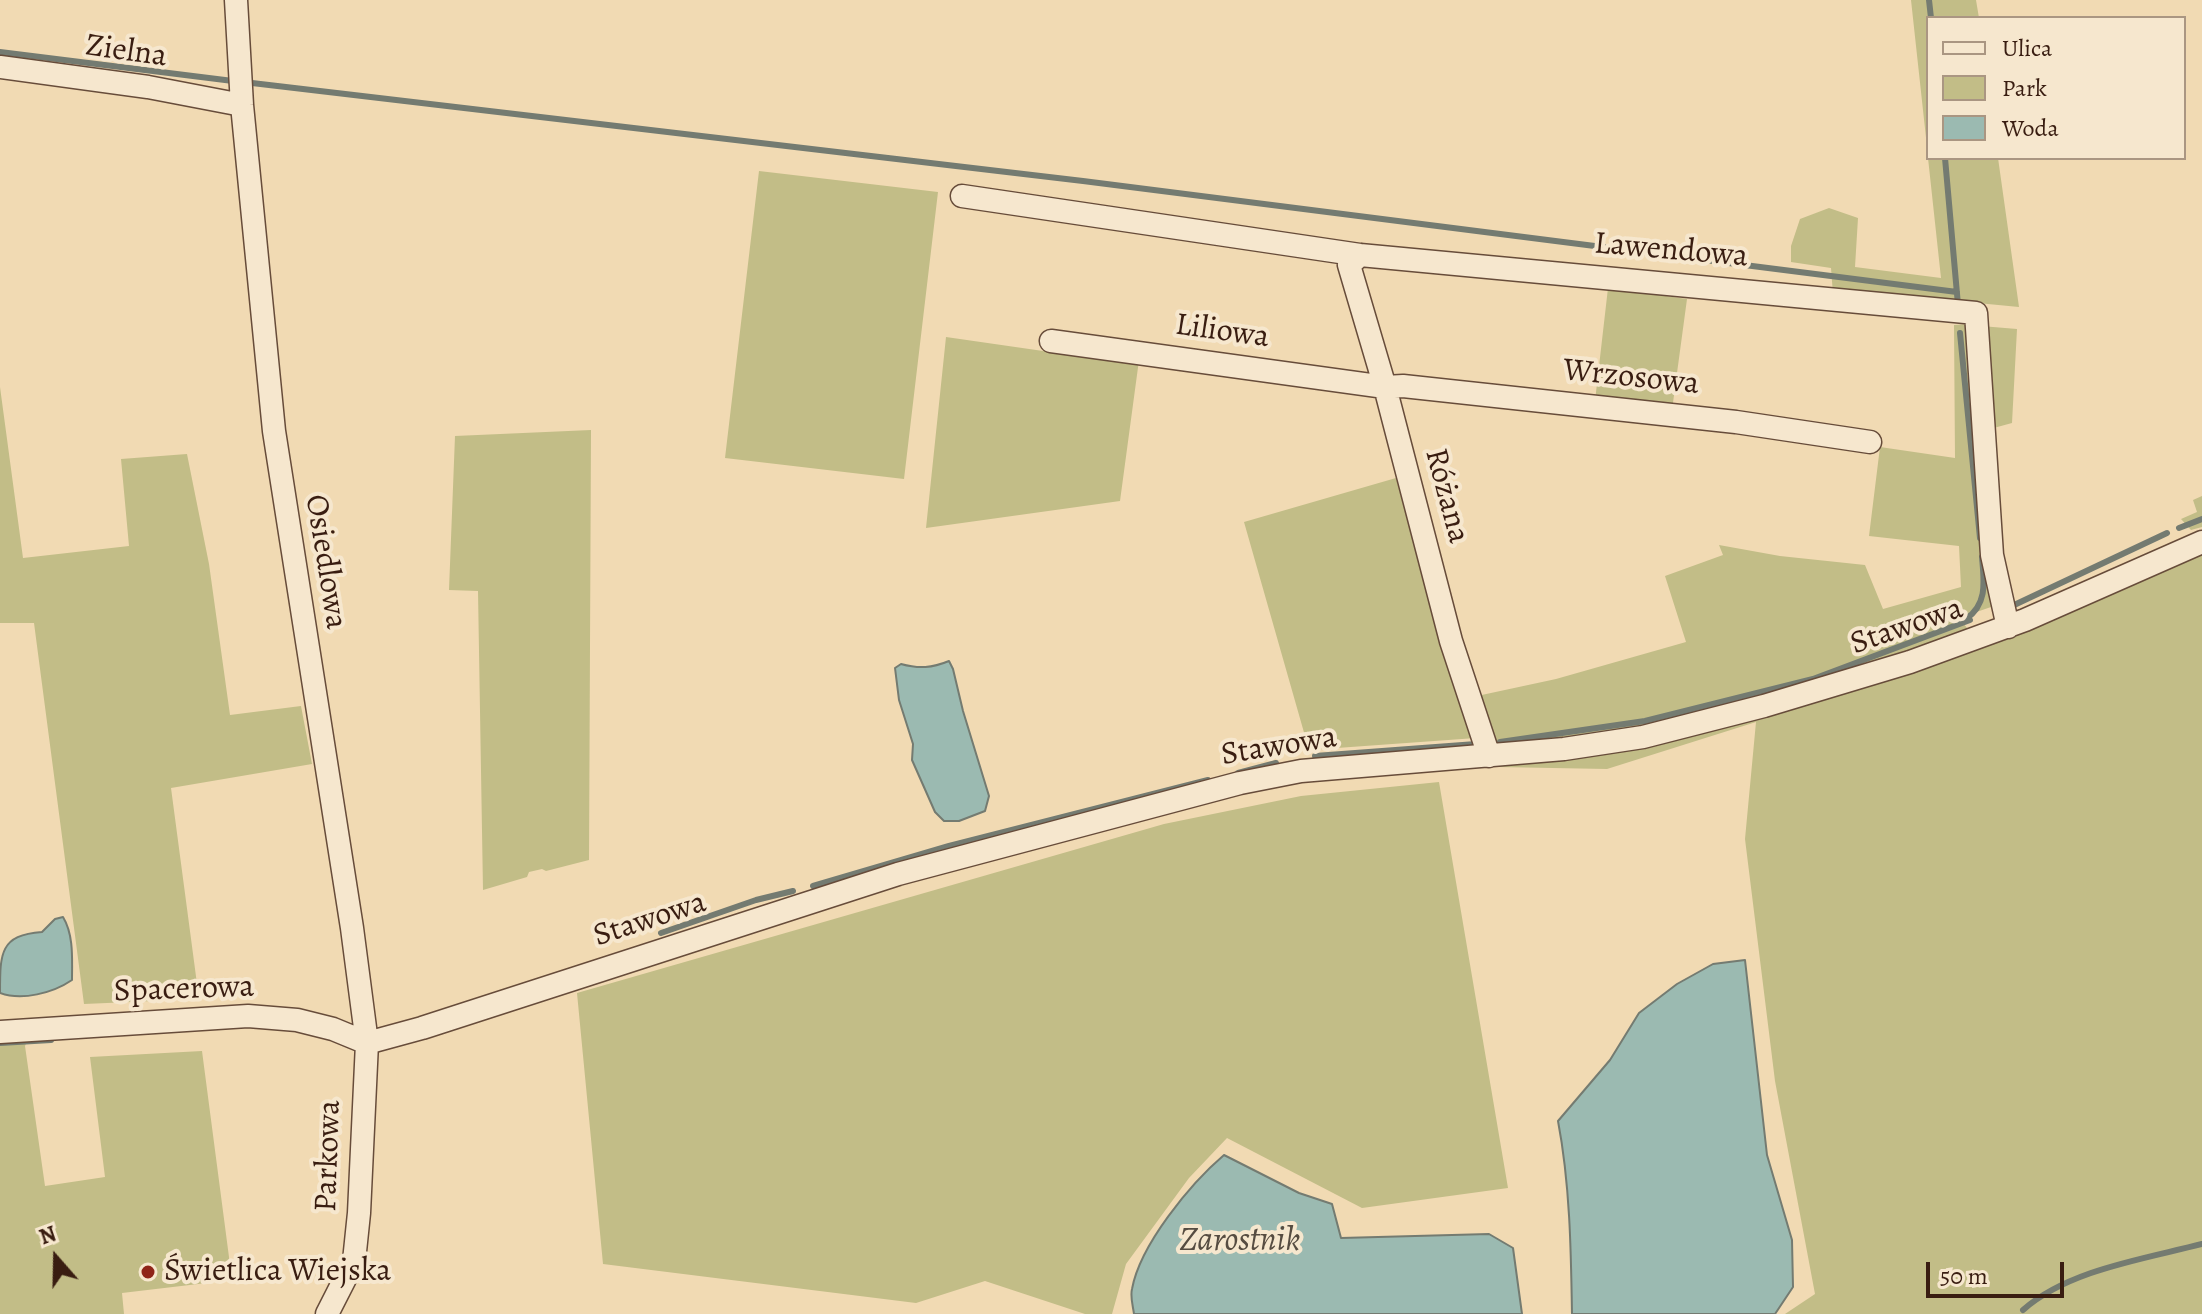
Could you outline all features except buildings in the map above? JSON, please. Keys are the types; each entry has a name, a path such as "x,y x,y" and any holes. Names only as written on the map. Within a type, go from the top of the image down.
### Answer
{"street":[{"name":"Osiedlowa","path":"236,0 242,96 276,447 352,928 367,1043"},
{"name":"Zielna","path":"0,67 242,96"},
{"name":"Lawendowa","path":"962,196 1360,255 1976,313 1992,555 2008,627"},
{"name":"Różana","path":"1360,255 1349,265 1385,387 1451,641 1489,756"},
{"name":"Liliowa","path":"1051,341 1385,387"},
{"name":"Wrzosowa","path":"1385,387 1403,386 1736,422 1870,442"},
{"name":"Stawowa","path":"367,1043 898,874 1240,783 1301,771 1564,749 1643,737 1794,697 1910,662 2008,627 2202,542"},
{"name":"Spacerowa","path":"0,1032 248,1016 297,1020 333,1029 367,1043"},
{"name":"Parkowa","path":"327,1314 354,1261 367,1043"}],"green space":[{"path":"1911,0 1976,0 1979,16 1926,16 1926,138"},
{"path":"1928,160 1998,160 2019,307 1863,292 1833,294 1831,268 1791,262 1791,246 1800,219 1829,208 1858,218 1855,267 1941,278"},
{"path":"759,171 938,192 904,479 725,458"},
{"path":"1608,288 1687,299 1672,410 1595,401"},
{"path":"1969,324 1991,607 1959,618 1980,644 2202,551 2202,1314 1785,1314 1815,1294 1775,1081 1745,839 1756,722 1607,769 1498,767 1477,696 1556,679 1686,642 1665,576 1723,555 1719,545 1780,556 1865,565 1883,609 1961,587 1959,546 1869,536 1880,447 1955,458 1954,325"},
{"path":"1981,326 2017,329 2012,423 1990,429"},
{"path":"946,337 1043,351 1044,346 1139,360 1120,501 926,528"},
{"path":"0,387 23,558 129,546 121,459 187,454 209,564 230,715 301,706 312,764 171,788 199,999 84,1004 34,623 0,623"},
{"path":"591,430 589,860 529,872 527,877 483,890 478,591 449,590 455,436"},
{"path":"1396,478 1441,645 1476,738 1309,750 1244,522"},
{"path":"2202,496 2202,527 2191,530 2181,519 2197,512 2193,500"},
{"path":"1439,782 1508,1188 1362,1208 1227,1138 1189,1178 1126,1264 1112,1314 1085,1314 985,1281 916,1303 603,1264 577,993 1164,824 1301,796"},
{"path":"29,1036 25,1046 45,1186 105,1177 90,1057 202,1051 232,1280 122,1293 124,1314 0,1314 0,1038"}],"water":[{"path":"949,661 989,796 985,811 959,821 944,821 935,812 912,760 913,744 899,700 895,668 901,664 925,667"},
{"path":"63,917 71,940 72,980 56,989 37,994 18,996 0,993 2,957 10,942 42,932 55,919"},
{"path":"1745,960 1767,1155 1792,1240 1793,1287 1775,1314 1572,1314 1567,1193 1558,1121 1610,1060 1639,1013 1677,984 1713,964"},
{"name":"Zarostnik","path":"1224,1155 1299,1193 1332,1204 1341,1238 1489,1234 1513,1248 1522,1314 1134,1314 1132,1289 1145,1254 1168,1216"}],"waterway":[{"path":"1929,0 1931,16"},
{"path":"0,52 233,81"},
{"path":"252,83 1083,181 1957,292"},
{"path":"1945,160 1958,305"},
{"path":"1960,333 1980,538"},
{"path":"2179,528 2202,519"},
{"path":"2012,606 2167,533"},
{"path":"1966,619 1981,599 1984,583 1982,557"},
{"path":"1500,742 1645,721 1813,679 1970,620"},
{"path":"1315,756 1476,744"},
{"path":"1238,773 1276,763"},
{"path":"813,886 949,846 1208,780"},
{"path":"661,933 756,900 793,891"},
{"path":"0,1043 51,1040"},
{"path":"2023,1310 2041,1296 2084,1275 2202,1244"}],"place":[{"name":"Świetlica Wiejska","path":"148,1272"}]}
